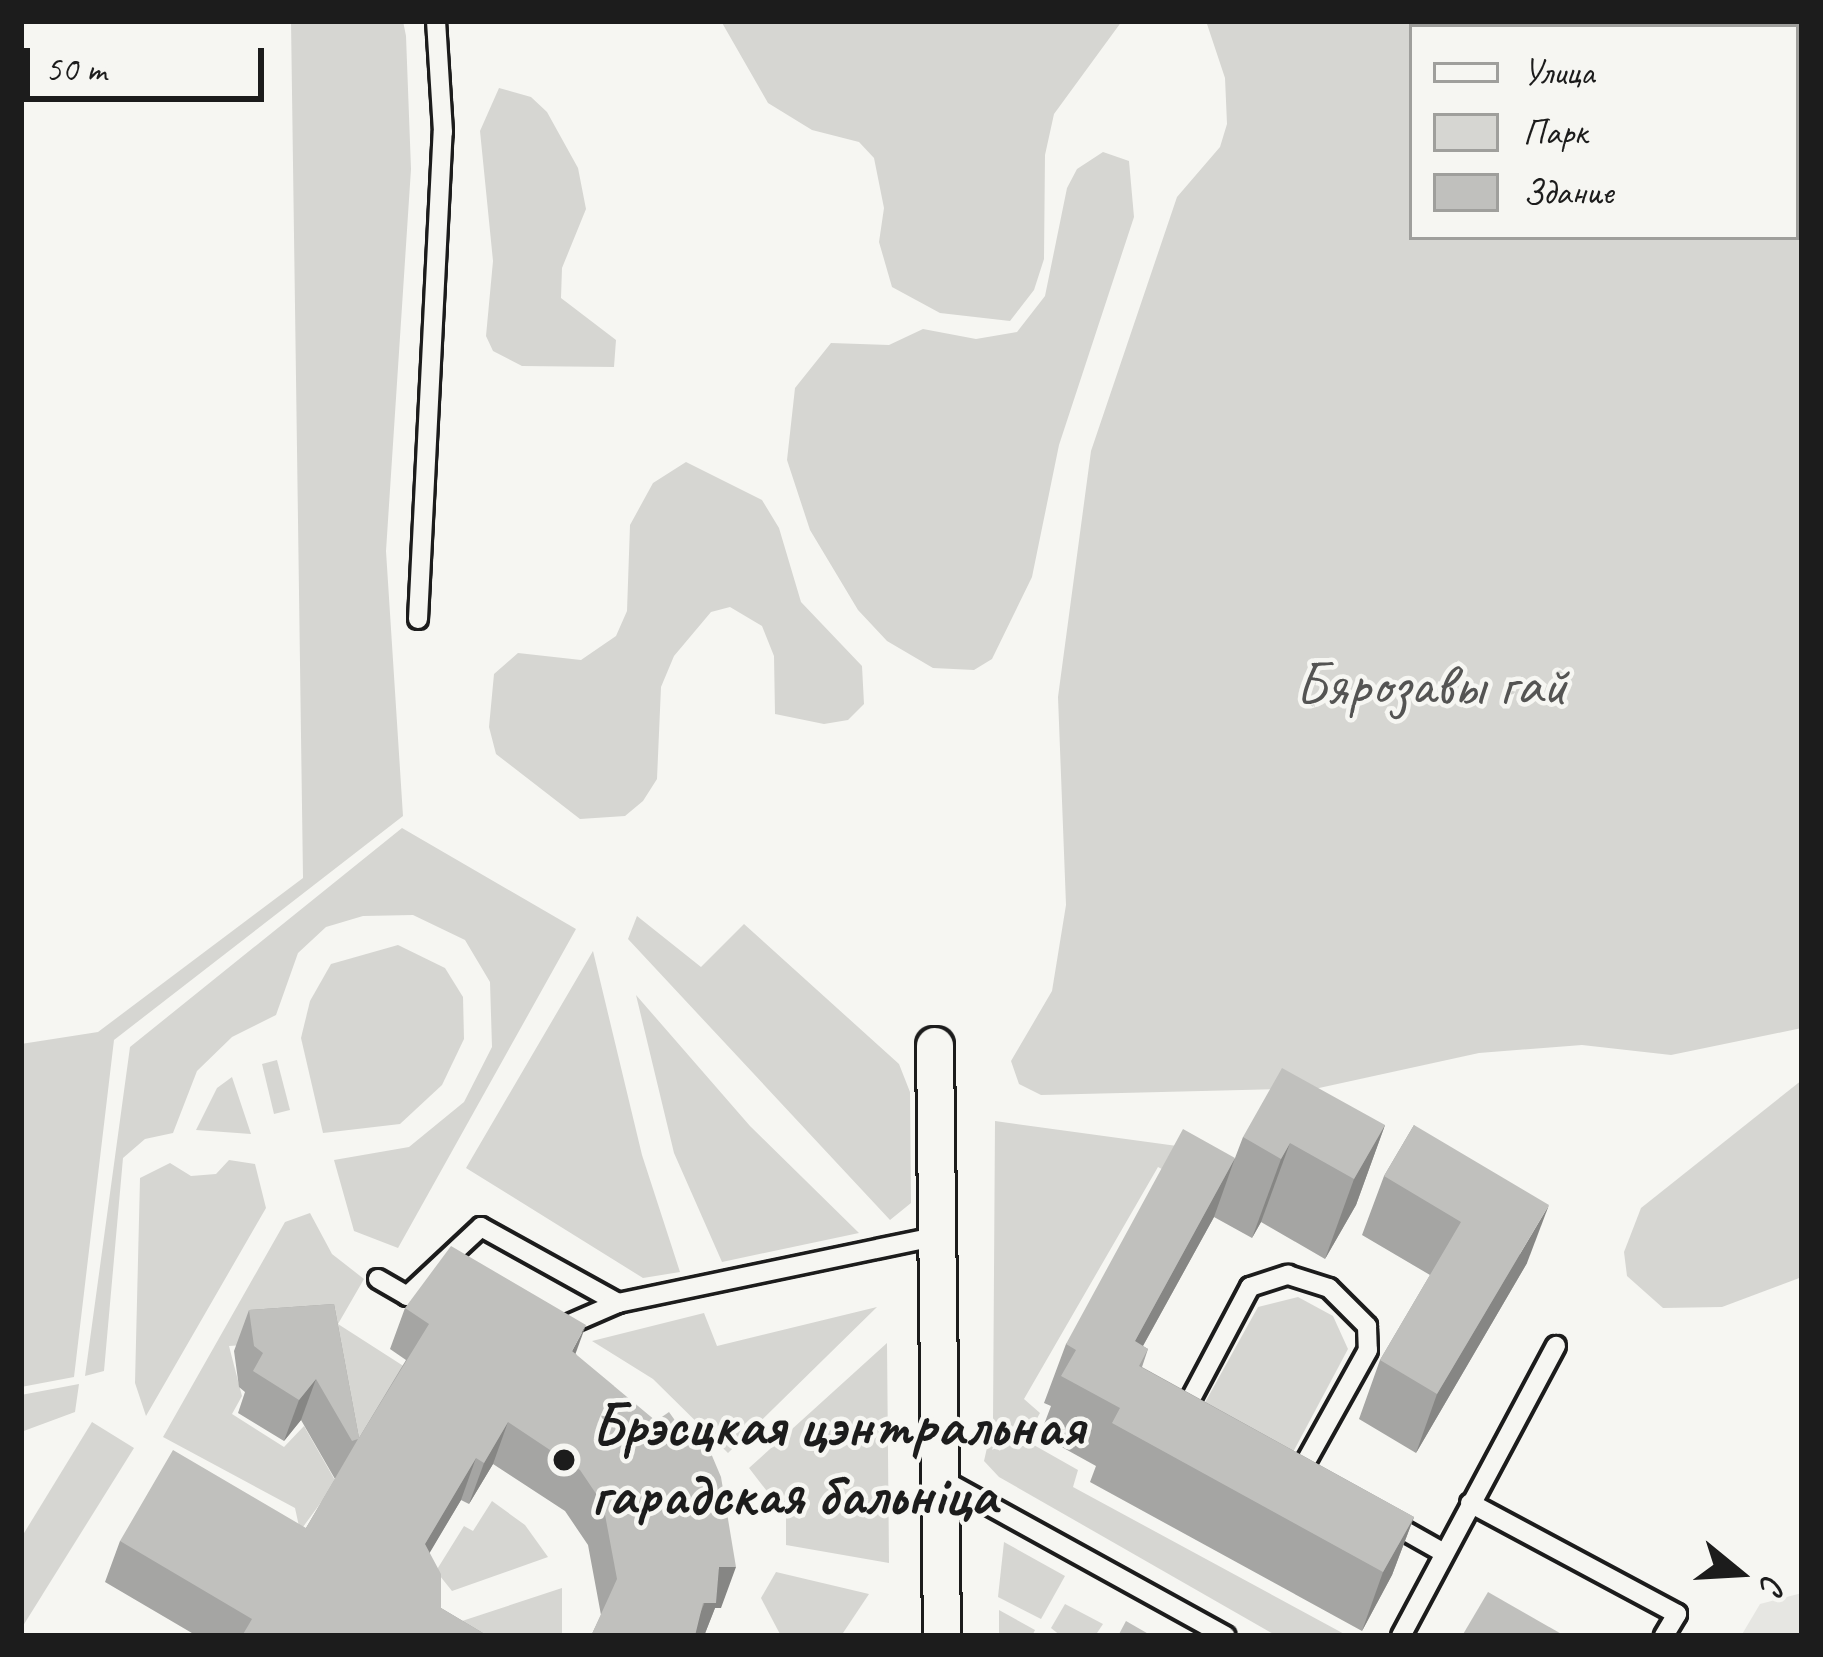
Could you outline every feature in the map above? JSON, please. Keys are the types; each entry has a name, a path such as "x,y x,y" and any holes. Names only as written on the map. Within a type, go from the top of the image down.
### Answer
{"street":[{"path":"935,1046 942,1636"}],"lane":[{"path":"418,619 443,131 436,21"},
{"path":"378,1279 407,1296 444,1276 475,1229 488,1226 618,1303"},
{"path":"539,1337 618,1303 934,1237"},
{"path":"1224,1430 1186,1408 1250,1287 1288,1275 1329,1288 1367,1326 1368,1350 1300,1472"},
{"path":"1401,1636 1556,1346"},
{"path":"1281,1462 1321,1484"},
{"path":"943,1480 1226,1636"},
{"path":"1470,1503 1677,1615 1664,1636"},
{"path":"1362,1507 1444,1553"}],"shaded area":[{"path":"1802,1593 1802,1636 1741,1636 1760,1604"}],"green space":[{"path":"291,21 403,21 406,36 411,169 386,551 403,816 114,1040 74,1377 21,1387 21,1044 98,1032 303,878"},
{"path":"721,21 1122,21 1054,114 1045,155 1044,259 1034,290 1010,321 940,313 892,287 879,242 884,208 874,158 859,142 812,130 768,103"},
{"name":"Бярозавы гай","path":"1206,21 1802,21 1802,1028 1671,1055 1582,1045 1479,1053 1319,1088 1041,1095 1019,1084 1011,1061 1052,991 1066,905 1058,697 1091,451 1177,197 1220,147 1227,124 1225,78"},
{"path":"499,88 531,97 547,112 578,168 586,209 562,268 561,298 616,340 614,367 522,366 493,351 486,336 493,261 480,131"},
{"path":"1103,152 1129,161 1134,217 1059,445 1032,577 992,659 974,670 933,668 887,641 858,610 810,530 787,460 795,388 831,343 889,345 923,329 976,339 1017,332 1045,296 1067,188 1077,169"},
{"path":"686,462 762,500 779,528 801,602 862,666 864,704 848,720 824,724 775,714 774,656 762,626 730,607 711,612 674,656 661,687 657,779 643,801 625,816 580,819 496,754 489,727 494,674 518,653 581,660 616,636 627,611 630,525 653,483"},
{"path":"402,828 576,929 398,1248 354,1231 334,1160 409,1147 464,1102 492,1047 490,982 465,940 413,915 363,916 326,927 298,953 276,1015 232,1037 197,1071 173,1133 145,1139 123,1158 104,1371 85,1376 130,1047"},
{"path":"637,916 701,967 744,924 899,1064 910,1092 911,1203 890,1220 628,939"},
{"path":"398,945 445,968 463,997 464,1039 442,1085 400,1124 323,1133 301,1038 310,1001 331,964"},
{"path":"593,951 642,1155 680,1272 643,1278 466,1168"},
{"path":"636,995 750,1126 859,1233 722,1262 674,1153"},
{"path":"277,1060 290,1110 274,1114 262,1064"},
{"path":"232,1077 251,1134 196,1130 217,1088"},
{"path":"1802,1080 1802,1277 1722,1307 1663,1308 1627,1276 1624,1252 1641,1208"},
{"path":"995,1121 1221,1152 1199,1188 1158,1167 1024,1399 1040,1413 1025,1440 1078,1470 1073,1487 1348,1636 1277,1636 999,1477 984,1461 993,1421"},
{"path":"229,1160 255,1164 266,1208 146,1416 135,1383 140,1178 170,1163 191,1176 216,1174"},
{"path":"310,1213 332,1254 364,1279 338,1324 405,1367 352,1451 323,1340 229,1346 242,1396 232,1414 284,1447 304,1426 336,1482 300,1531 295,1508 163,1437 285,1222"},
{"path":"1298,1297 1333,1316 1348,1349 1291,1456 1203,1406 1258,1307"},
{"path":"877,1307 728,1453 653,1379 592,1341 704,1313 717,1346"},
{"path":"887,1343 889,1563 786,1545 786,1516 749,1468"},
{"path":"79,1384 75,1412 21,1432 21,1395"},
{"path":"92,1422 134,1448 21,1629 21,1538"},
{"path":"492,1501 525,1525 548,1557 452,1591 436,1571 464,1526 473,1531"},
{"path":"1004,1542 1065,1576 1041,1619 998,1597"},
{"path":"776,1572 869,1594 841,1636 781,1636 761,1598"},
{"path":"562,1588 562,1636 461,1636 462,1621"},
{"path":"1065,1604 1103,1624 1095,1636 1061,1636 1051,1628"},
{"path":"999,1610 1035,1630 1032,1636 999,1636"}],"building":[{"path":"1282,1068 1385,1125 1354,1179 1290,1143 1281,1159 1243,1137"},
{"path":"1414,1125 1549,1205 1437,1394 1380,1360 1461,1222 1384,1176"},
{"path":"1183,1129 1235,1158 1135,1341 1148,1349 1139,1366 1414,1517 1383,1572 1112,1423 1120,1408 1061,1376 1076,1350 1066,1344"},
{"name":"Брэсцкая цэнтральная гарадская бальніца","path":"451,1246 586,1325 572,1351 656,1421 669,1412 689,1440 702,1432 721,1477 736,1567 719,1567 716,1603 703,1603 695,1636 591,1636 617,1579 603,1504 580,1470 508,1422 484,1463 476,1458 425,1544 441,1574 441,1608 488,1636 242,1636 252,1619 120,1541 173,1450 306,1528 358,1439 352,1441 316,1379 299,1400 253,1371 263,1353 254,1346 249,1310 334,1304 359,1438 429,1324 405,1308"},
{"path":"1488,1592 1565,1636 1462,1636"},
{"path":"1126,1621 1152,1636 1118,1636"}],"place":[{"name":"Брэсцкая цэнтральная гарадская бальніца","path":"564,1460"}]}
